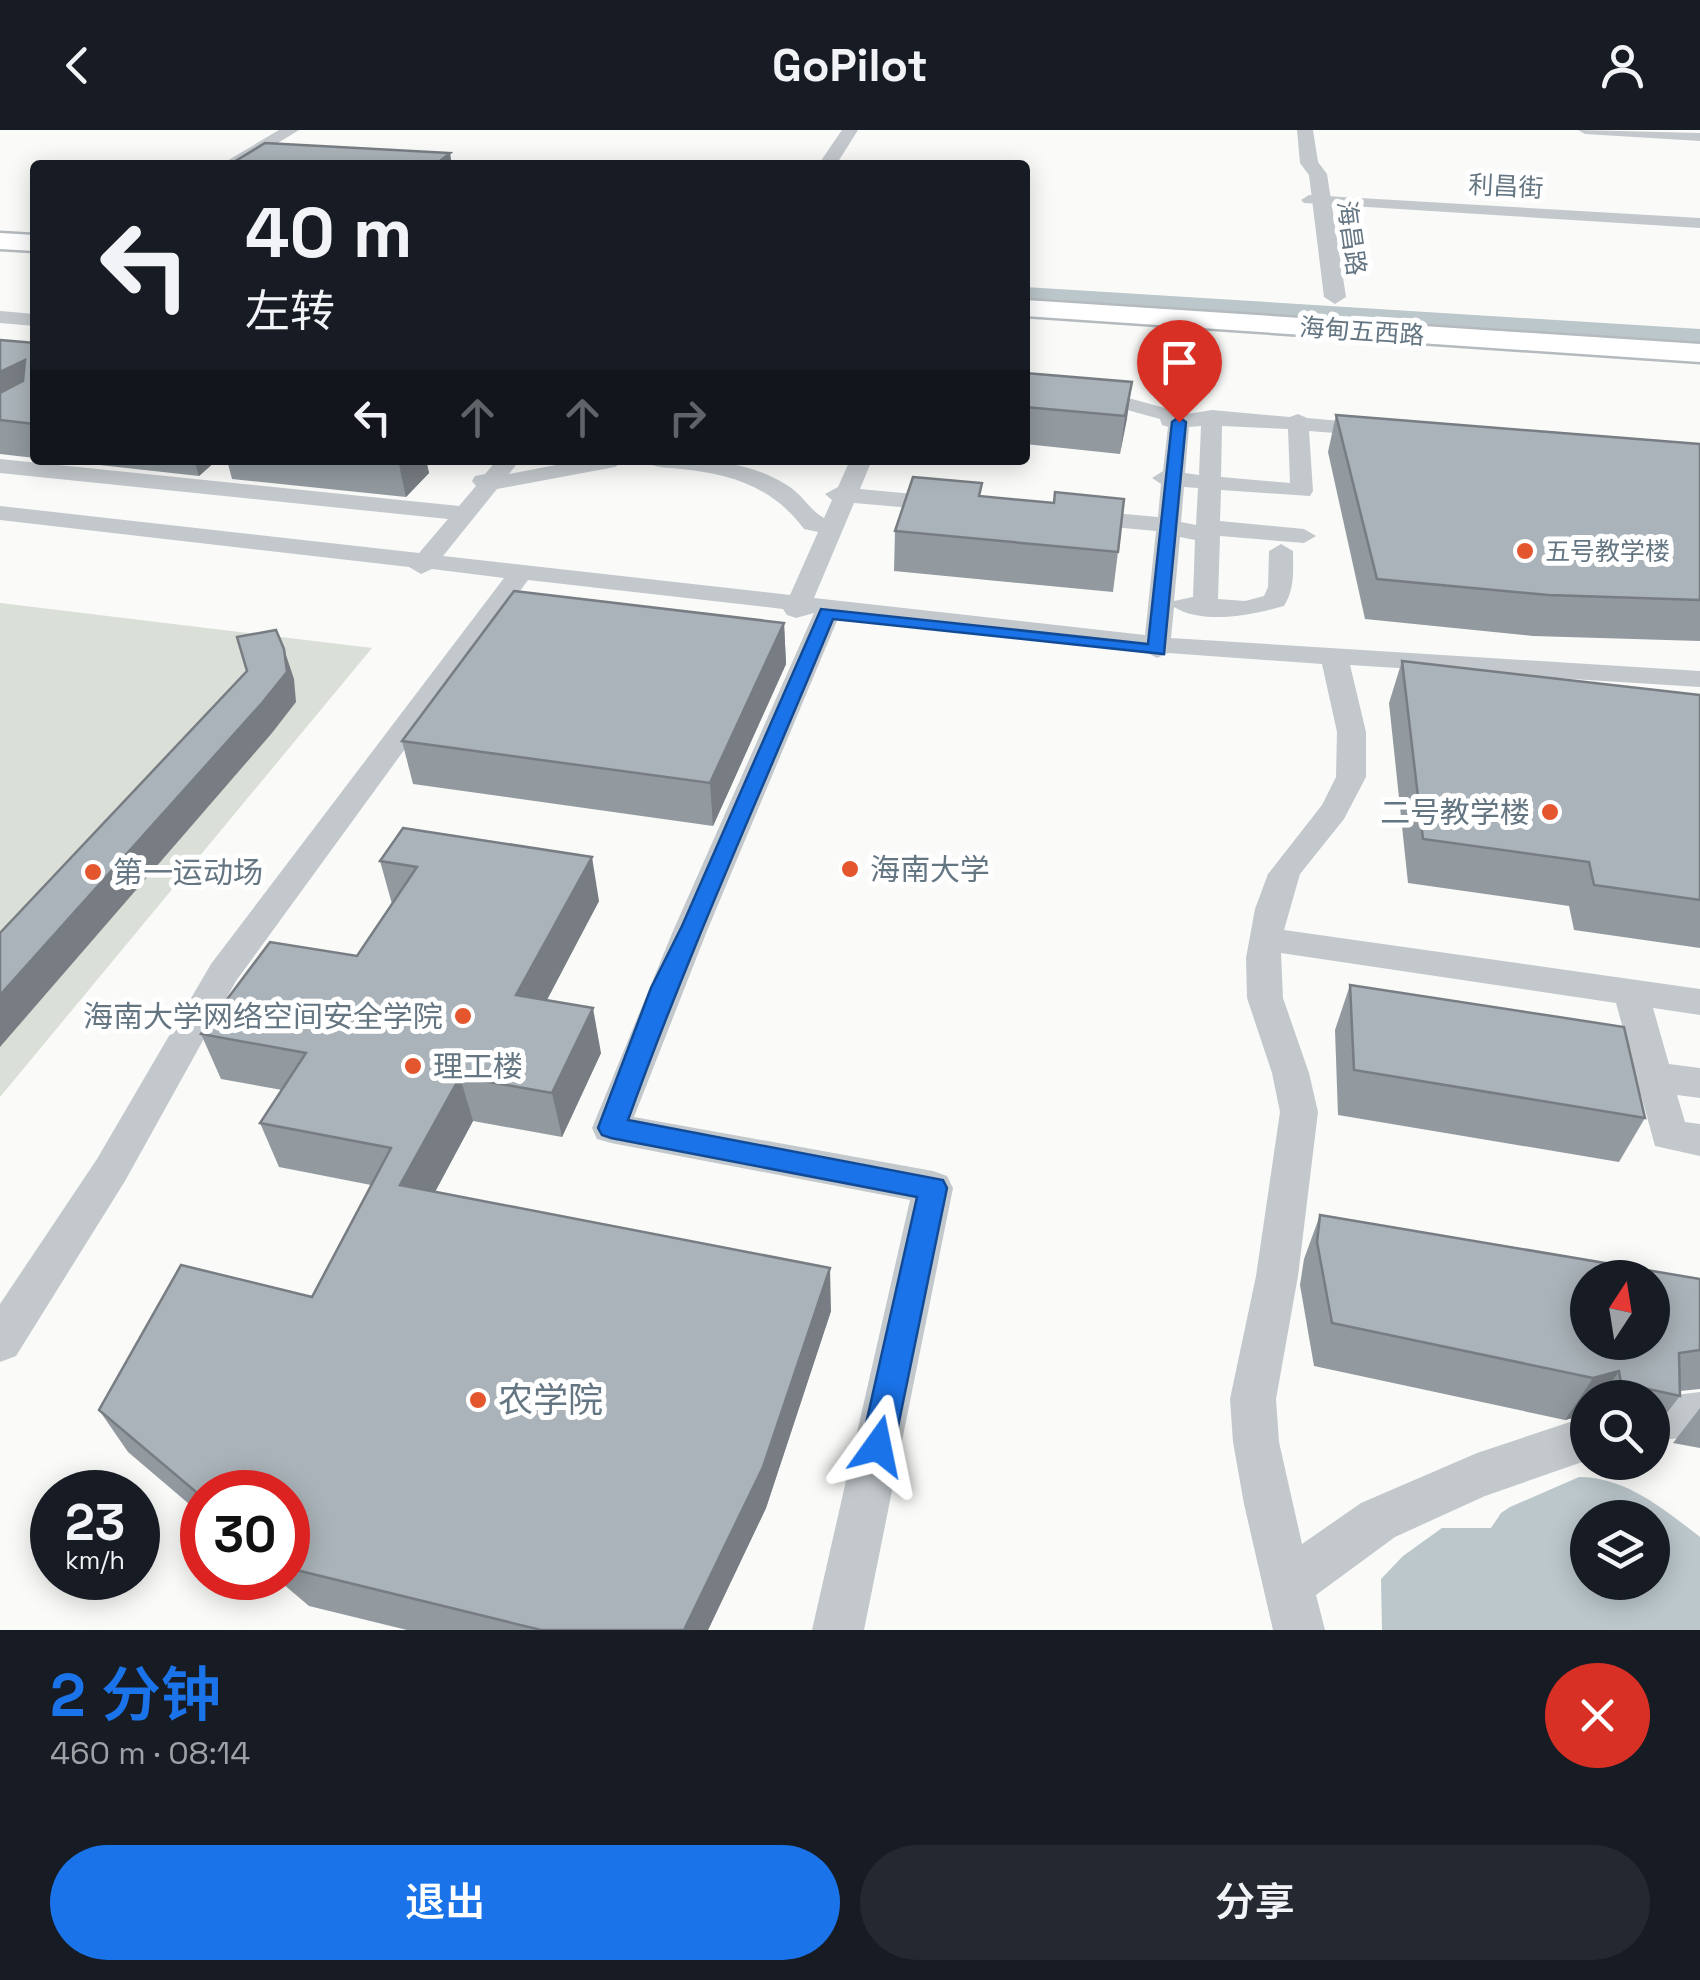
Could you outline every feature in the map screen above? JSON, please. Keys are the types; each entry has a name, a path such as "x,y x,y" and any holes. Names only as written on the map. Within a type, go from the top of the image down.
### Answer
{"main road":[{"path":"0,241 30,243"},
{"name":"海甸五西路","path":"1030,308 1700,352"}],"street":[{"path":"242,160 294,130"},
{"path":"830,160 850,130"},
{"name":"海昌路","path":"1302,130 1309,163 1318,174 1316,200 1327,297"},
{"path":"1585,130 1700,137"},
{"name":"利昌街","path":"1316,200 1700,222"},
{"path":"4,320 30,321"},
{"path":"1030,395 1121,405 1174,419 1298,422 1394,430"},
{"path":"1205,606 1212,418"},
{"path":"1151,646 1174,419"},
{"path":"1168,479 1302,492 1298,422"},
{"path":"419,563 492,475 574,465"},
{"path":"721,465 785,494 812,524 827,526"},
{"path":"838,1630 933,1188 611,1128 663,988 694,926 850,465"},
{"path":"842,492 858,465"},
{"path":"0,469 207,483 459,516"},
{"path":"150,533 207,483"},
{"path":"842,492 974,504"},
{"path":"1057,512 1164,522 1180,531 1208,533 1218,528 1304,536"},
{"path":"0,516 1151,646 1700,682"},
{"path":"1156,601 1245,609 1276,601 1281,587 1280,550"},
{"path":"0,1310 98,1164 212,969 514,574"},
{"path":"0,1342 111,1170 223,973 514,574"},
{"path":"1299,1630 1265,1488 1254,1399 1277,1276 1300,1112 1298,1091 1264,999 1263,960 1280,882 1346,792 1352,773 1350,739 1335,660"},
{"path":"1267,938 1700,1002"},
{"path":"1631,992 1669,1136 1700,1140"},
{"path":"1654,1077 1700,1083"},
{"path":"1670,1417 1700,1414"},
{"path":"1289,1584 1378,1520 1477,1476 1570,1444"}],"shaded area":[{"path":"1030,287 1700,329 1700,345 1030,301"},
{"name":"第一运动场","path":"0,603 372,648 0,1097"},
{"path":"1572,1480 1603,1480 1648,1500 1570,1500 1570,1600 1670,1600 1670,1514 1700,1537 1700,1630 1382,1630 1381,1579 1403,1556 1442,1528 1491,1528 1501,1513"}],"building":[{"path":"265,143 450,153 441,160 237,160"},
{"path":"0,340 30,343 30,423 0,420 0,393 23,381 25,360 0,372"},
{"path":"1030,373 1132,382 1125,416 1030,407"},
{"name":"五号教学楼","path":"1336,415 1700,444 1700,600 1548,595 1377,579"},
{"path":"913,477 982,483 979,496 1054,503 1055,492 1124,499 1118,552 895,531"},
{"path":"514,591 784,623 710,783 402,741"},
{"path":"276,630 287,672 0,995 0,933 247,671 237,637"},
{"name":"二号教学楼","path":"1402,661 1700,695 1700,900 1594,885 1589,862 1423,839"},
{"name":"农学院","path":"403,828 592,857 516,995 593,1008 552,1093 460,1077 400,1185 830,1268 763,1467 684,1630 541,1630 310,1573 310,1470 180,1470 180,1478 99,1410 181,1265 312,1297 391,1148 260,1123 306,1053 201,1034 270,942 357,956 417,867 380,861"},
{"path":"1350,985 1624,1027 1645,1118 1354,1070"},
{"path":"1320,1215 1587,1260 1570,1260 1570,1360 1670,1360 1670,1274 1700,1279 1700,1350 1679,1353 1680,1396 1670,1394 1670,1380 1620,1380 1619,1371 1593,1378 1332,1323 1317,1242"}],"place":[{"name":"五号教学楼","path":"1525,551"},
{"name":"二号教学楼","path":"1550,812"},
{"name":"海南大学","path":"850,869"},
{"name":"第一运动场","path":"93,872"},
{"name":"海南大学网络空间安全学院","path":"463,1016"},
{"name":"理工楼","path":"413,1066"},
{"name":"农学院","path":"478,1400"}],"route":[{"path":"878,1446 933,1188 611,1128 663,988 694,926 827,613 1157,650 1179,422"}]}
